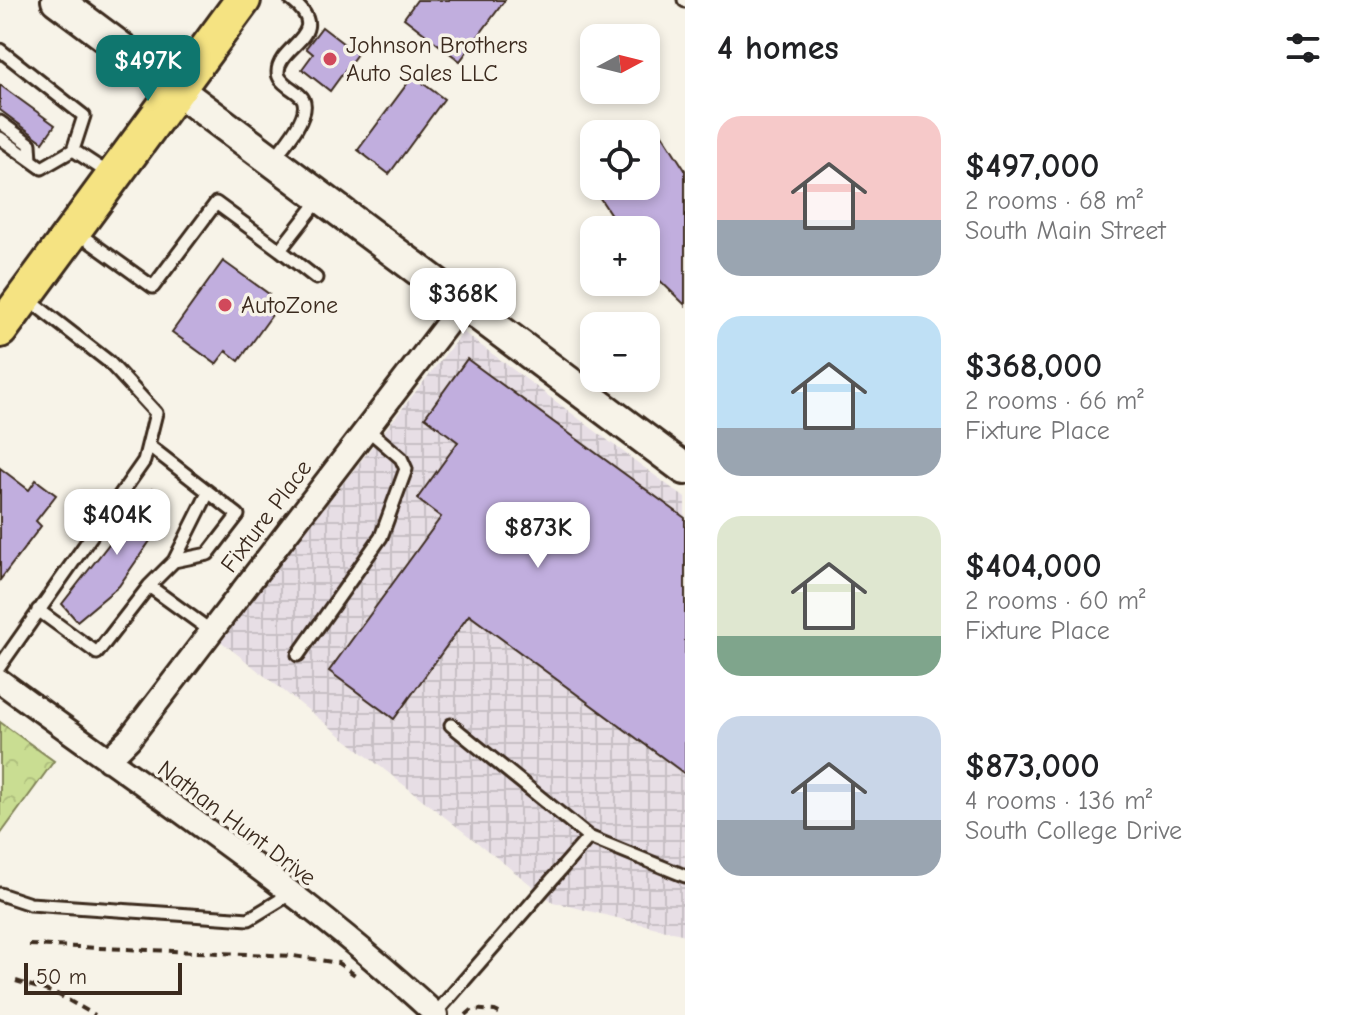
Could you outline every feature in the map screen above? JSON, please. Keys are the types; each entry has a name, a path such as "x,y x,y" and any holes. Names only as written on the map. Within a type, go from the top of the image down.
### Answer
{"main road":[{"path":"57,0 685,469"},
{"path":"0,330 243,0"}],"street":[{"name":"Fixture Place","path":"108,760 129,739 464,302"},
{"name":"Nathan Hunt Drive","path":"0,681 290,894 388,970 435,1014"}],"lane":[{"path":"273,160 296,129 304,109 302,98 280,79 278,72 308,22 306,13 291,0"},
{"path":"0,50 84,116 73,150 42,168 0,138"},
{"path":"0,122 30,144 31,160"},
{"path":"73,150 112,176"},
{"path":"280,250 322,196"},
{"path":"72,229 153,287 216,203 316,278"},
{"path":"0,666 144,461 156,413 109,362 24,296"},
{"path":"298,655 381,537 406,469 401,458 365,428"},
{"path":"148,445 238,515 208,554 174,561"},
{"path":"38,610 97,653 149,586 174,561 208,493"},
{"path":"149,586 211,631"},
{"path":"451,725 589,837 685,876"},
{"path":"435,1014 589,837"},
{"path":"0,894 30,904 249,919 290,894"}],"path":[{"path":"29,945 294,956 338,963 360,978"},
{"path":"16,981 57,994 95,1015"},
{"path":"466,1015 473,1009 503,1015"}],"shaded area":[{"path":"463,332 685,498 685,935 553,902 219,640"}],"green space":[{"path":"0,722 54,761 0,835"}],"building":[{"path":"417,0 505,0 460,61 404,18"},
{"path":"322,27 357,54 330,91 302,69 313,54 306,48"},
{"path":"413,76 444,99 389,174 358,150"},
{"path":"0,85 55,125 43,142 0,110"},
{"path":"662,134 685,170 685,305 660,281 660,216 612,216 601,200 660,200"},
{"path":"223,261 269,294 260,305 272,315 239,361 226,351 216,364 172,332"},
{"path":"467,359 685,518 685,774 469,615 394,719 329,671 441,517 417,499 458,442 425,417"},
{"path":"0,468 29,490 36,480 56,495 36,521 41,526 0,580"},
{"path":"152,489 168,501 152,538 119,586 77,621 62,604"}],"place":[{"name":"Johnson Brothers Auto Sales LLC","path":"330,59"},
{"name":"AutoZone","path":"225,305"}]}
